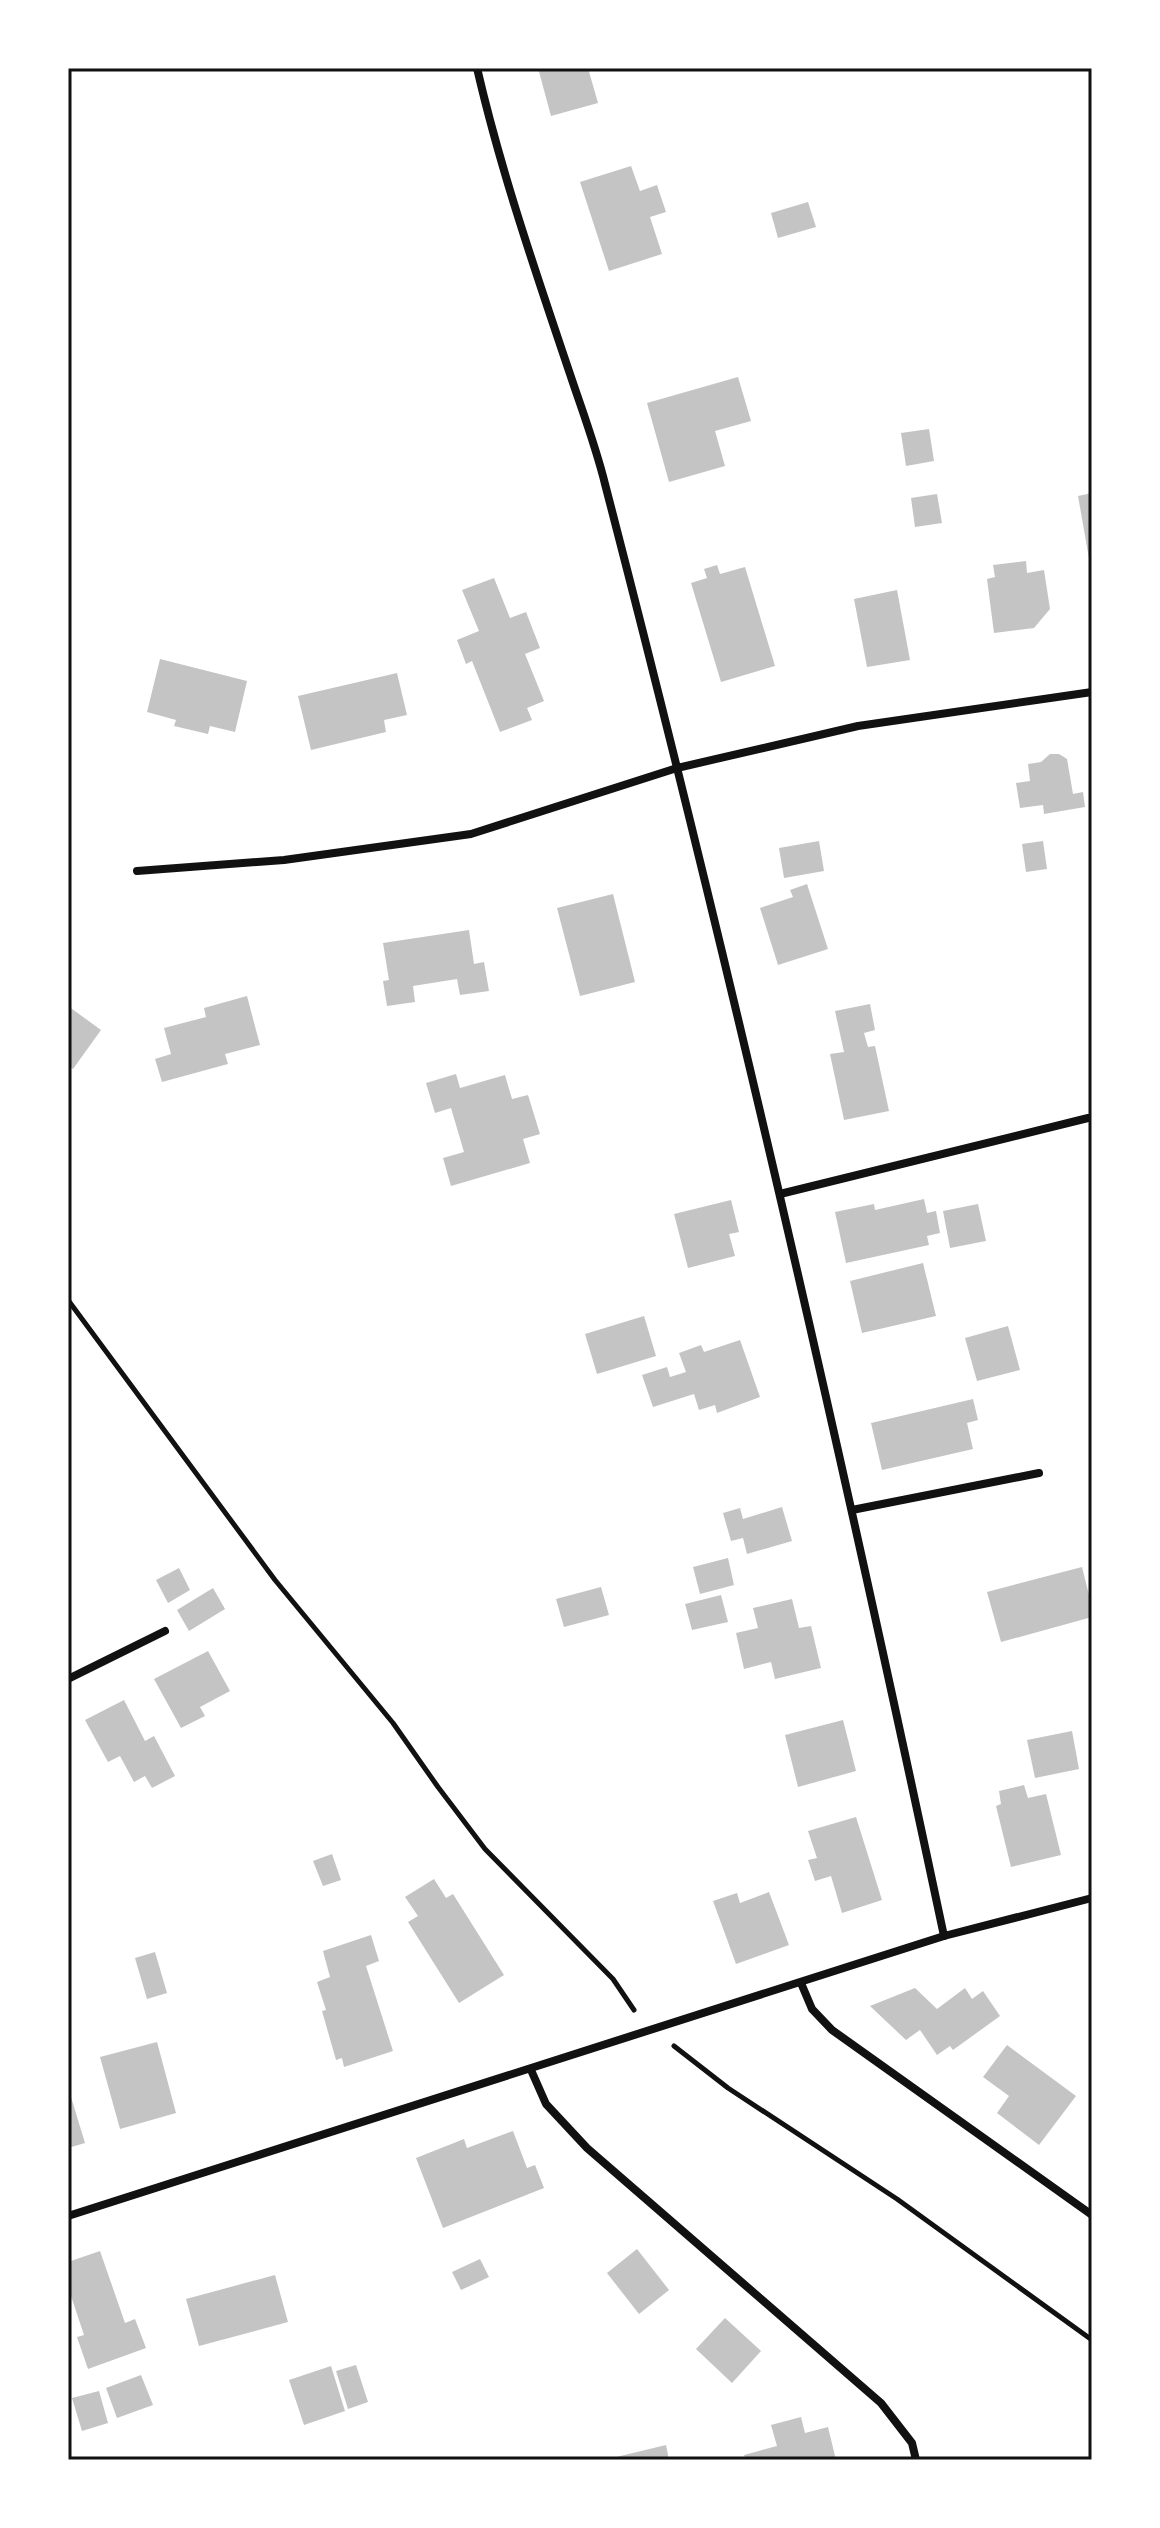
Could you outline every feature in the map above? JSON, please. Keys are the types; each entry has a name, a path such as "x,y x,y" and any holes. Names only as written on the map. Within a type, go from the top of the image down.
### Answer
{"street":[{"path":"477,68 522,229 603,476 677,768 780,1194 944,1936"},
{"path":"137,871 284,860 471,834 677,768 858,726 1092,692"},
{"path":"780,1194 1088,1118"},
{"path":"852,1510 1039,1473"},
{"path":"68,1679 165,1631"},
{"path":"68,2216 944,1936 1092,1898"},
{"path":"801,1983 816,2015 839,2036 1092,2215"},
{"path":"531,2070 546,2104 587,2148 881,2403 912,2443 916,2460"}],"path":[{"path":"68,1300 275,1580 393,1723 485,1849 613,1979 632,2008"},
{"path":"682,2052 728,2088 928,2220 1092,2340"}],"building":[{"path":"538,68 588,68 598,103 551,116"},
{"path":"631,166 640,191 657,185 666,212 650,217 662,254 609,271 580,182"},
{"path":"808,202 816,227 778,238 771,213"},
{"path":"738,377 751,421 715,431 725,466 669,482 647,403"},
{"path":"929,429 934,461 906,466 901,433"},
{"path":"1092,493 1092,564 1090,564 1078,496"},
{"path":"937,494 942,523 915,527 911,498"},
{"path":"1026,561 1027,573 1044,570 1050,609 1034,628 994,633 987,579 995,577 993,565"},
{"path":"717,565 720,574 745,567 775,666 721,682 691,583 707,578 704,569"},
{"path":"494,578 510,618 526,612 540,648 525,654 544,701 527,708 532,720 500,732 472,661 466,664 457,640 479,631 462,590"},
{"path":"897,590 910,660 867,667 854,599"},
{"path":"160,659 247,681 235,732 210,726 208,734 174,726 176,720 147,712"},
{"path":"397,673 407,715 384,720 386,732 311,750 298,696"},
{"path":"1050,754 1059,754 1067,759 1073,794 1083,792 1085,807 1044,814 1043,805 1020,808 1016,783 1030,781 1028,764 1041,762"},
{"path":"819,841 824,871 784,878 779,848"},
{"path":"1043,841 1047,869 1026,872 1022,844"},
{"path":"807,884 828,949 778,965 760,908 793,897 790,890"},
{"path":"613,894 635,982 580,996 557,908"},
{"path":"469,930 474,964 484,962 489,991 460,995 457,979 413,986 415,1002 387,1006 383,981 389,980 383,943"},
{"path":"247,996 260,1045 225,1054 228,1064 162,1082 155,1059 171,1054 164,1028 206,1017 204,1008"},
{"path":"870,1004 875,1030 864,1033 868,1047 875,1046 889,1111 844,1120 830,1054 844,1052 835,1011"},
{"path":"68,1006 101,1030 73,1069 68,1066"},
{"path":"456,1074 460,1088 505,1075 512,1099 528,1095 540,1134 523,1139 530,1163 451,1186 443,1158 464,1152 451,1108 435,1113 426,1083"},
{"path":"924,1199 927,1213 936,1211 940,1233 927,1236 929,1245 846,1263 835,1212 874,1204 875,1210"},
{"path":"731,1200 739,1232 729,1234 735,1256 688,1268 674,1214"},
{"path":"978,1204 986,1241 950,1248 943,1211"},
{"path":"923,1263 936,1316 862,1333 850,1281"},
{"path":"644,1316 656,1356 597,1374 585,1334"},
{"path":"1008,1326 1020,1370 977,1381 965,1338"},
{"path":"740,1340 760,1397 717,1413 715,1405 699,1410 694,1394 653,1407 642,1375 667,1367 670,1377 686,1372 679,1353 701,1345 704,1352"},
{"path":"973,1399 978,1420 967,1423 973,1449 882,1470 871,1423"},
{"path":"782,1507 792,1541 747,1554 743,1538 731,1541 723,1513 740,1508 743,1519"},
{"path":"728,1558 734,1585 700,1594 693,1567"},
{"path":"1082,1567 1092,1617 1001,1642 987,1592"},
{"path":"179,1568 190,1590 168,1603 156,1580"},
{"path":"601,1587 609,1615 564,1627 556,1599"},
{"path":"213,1588 225,1609 189,1631 177,1610"},
{"path":"721,1595 728,1622 692,1630 685,1604"},
{"path":"792,1599 799,1628 811,1626 821,1668 775,1679 771,1662 744,1669 736,1633 758,1628 753,1608"},
{"path":"208,1651 230,1691 200,1707 205,1716 181,1728 154,1679"},
{"path":"124,1700 145,1741 154,1736 175,1776 152,1788 145,1776 134,1782 120,1756 108,1762 85,1720"},
{"path":"843,1720 856,1771 798,1787 785,1735"},
{"path":"1072,1731 1079,1769 1035,1778 1027,1740"},
{"path":"1024,1785 1028,1798 1046,1794 1061,1855 1011,1867 996,1806 1001,1804 999,1791"},
{"path":"856,1817 882,1900 842,1913 831,1876 815,1881 808,1860 817,1858 808,1831"},
{"path":"332,1854 341,1880 323,1886 313,1861"},
{"path":"434,1879 446,1898 453,1894 504,1975 459,2003 408,1922 418,1916 405,1897"},
{"path":"769,1892 789,1945 736,1964 713,1901 737,1893 740,1903"},
{"path":"371,1935 379,1961 366,1966 393,2051 344,2067 342,2058 336,2060 322,2011 326,2010 317,1982 330,1977 323,1951"},
{"path":"155,1952 167,1993 147,1999 135,1958"},
{"path":"915,1988 937,2009 965,1988 972,1999 983,1991 1000,2016 953,2050 950,2046 937,2055 920,2030 906,2040 870,2006"},
{"path":"157,2042 176,2113 120,2129 100,2057"},
{"path":"1007,2045 1076,2096 1039,2145 997,2113 1009,2096 983,2077"},
{"path":"71,2097 85,2143 68,2148 68,2098"},
{"path":"513,2131 527,2168 535,2165 544,2188 443,2228 416,2158 464,2139 467,2148"},
{"path":"637,2249 669,2290 639,2314 607,2273"},
{"path":"100,2251 125,2323 135,2319 146,2348 88,2369 77,2337 84,2335 68,2287 68,2262"},
{"path":"480,2259 489,2277 461,2290 452,2272"},
{"path":"275,2275 288,2322 199,2346 186,2299"},
{"path":"725,2318 761,2351 732,2383 696,2349"},
{"path":"356,2365 368,2402 348,2409 336,2371"},
{"path":"331,2366 345,2411 304,2425 289,2380"},
{"path":"141,2375 153,2405 117,2418 106,2388"},
{"path":"99,2391 108,2423 82,2431 72,2398"},
{"path":"801,2417 805,2433 828,2427 836,2460 746,2460 744,2455 777,2446 771,2425"},
{"path":"666,2445 669,2460 608,2459"}]}
